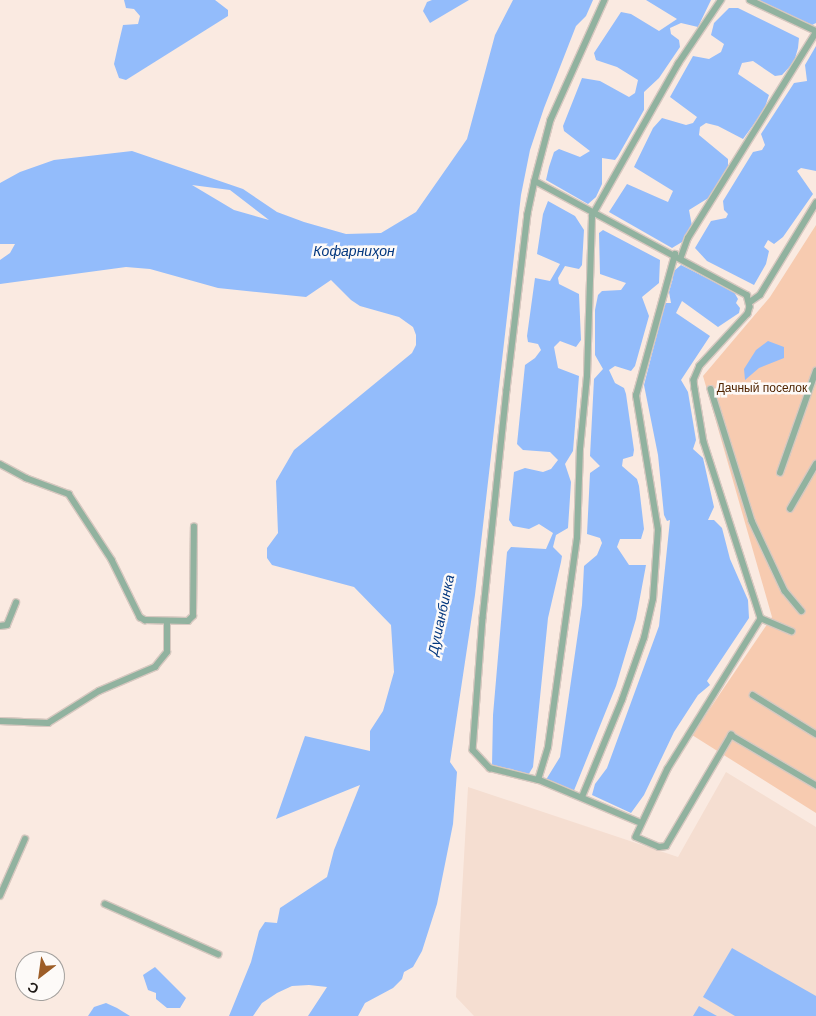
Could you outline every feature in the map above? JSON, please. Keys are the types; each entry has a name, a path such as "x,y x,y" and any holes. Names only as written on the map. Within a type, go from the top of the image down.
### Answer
{"street":[{"path":"605,0 551,120 528,214 483,618 474,750 490,768 538,780 640,823"},
{"path":"538,780 550,732 577,538 594,211 678,64 721,0"},
{"path":"582,798 622,700 644,638 653,599 658,530 636,396 678,256 816,31 750,0"},
{"path":"535,181 741,291 750,302"},
{"path":"792,632 761,619 704,442 694,388 696,373 748,314 750,302 760,295 816,203"},
{"path":"780,473 816,371"},
{"path":"711,389 752,522 785,591 802,611"},
{"path":"0,464 26,478 70,494 112,560 140,616 146,620 188,621 193,616 194,527"},
{"path":"790,509 816,464"},
{"path":"0,626 7,625 16,603"},
{"path":"761,619 700,712 640,823 636,837 659,847 666,846 731,735 816,785"},
{"path":"0,721 48,723 99,691 155,667 167,652 167,622"},
{"path":"753,695 816,734"},
{"path":"0,896 25,839"},
{"path":"105,904 218,954"}],"shaded area":[{"path":"726,772 816,827 816,1016 474,1016 456,997 468,787 678,857"}],"green space":[{"name":"Дачный поселок","path":"816,225 816,813 692,735 772,617 703,376 770,297"}],"water":[{"path":"124,0 215,0 228,10 228,16 126,80 119,78 114,64 123,25 138,24 140,16 134,9 126,8"},
{"path":"432,0 469,0 430,23 423,11 427,2"},
{"path":"513,0 593,0 586,16 576,26 544,108 530,150 521,195 475,595 450,762 457,772 453,824 437,904 422,951 413,967 404,972 402,979 393,988 365,1003 358,1016 308,1016 327,987 309,985 292,986 277,993 262,1003 253,1016 229,1016 251,962 259,931 265,922 277,923 280,908 327,877 334,850 360,785 276,819 305,736 370,751 370,731 383,711 394,672 391,625 354,587 272,565 267,558 267,548 278,533 276,481 294,450 412,353 416,345 416,335 413,327 399,317 360,306 351,300 331,280 306,297 218,288 150,269 126,267 0,284 0,260 10,253 15,244 0,244 0,183 20,172 54,160 132,151 243,189 277,212 304,222 346,234 381,233 416,212 467,139 495,35","holes":["192,185 230,190 269,220 234,210"]},
{"path":"646,0 711,0 698,27 681,23 670,28 671,34 679,40 680,47 659,78 644,92 644,110 618,156 615,160 602,158 602,184 596,197 588,204 546,180 549,167 554,152 559,149 580,157 590,151 564,131 563,126 582,78 600,81 629,97 635,93 638,80 617,67 596,60 594,53 621,12 631,14 659,31 677,19"},
{"path":"756,0 816,0 816,23 812,25"},
{"path":"729,8 738,8 799,38 798,48 794,62 782,75 775,76 753,61 742,63 738,74 769,95 764,110 743,139 718,126 706,123 700,127 699,135 728,159 728,167 710,197 689,210 692,226 687,239 672,248 609,212 627,184 668,202 673,191 634,167 653,128 662,118 686,125 693,123 697,117 670,97 693,56 709,59 721,52 724,44 711,35 714,23"},
{"path":"816,46 816,171 801,168 797,171 813,194 783,237 774,244 768,240 764,247 769,251 766,264 754,285 707,261 695,248 711,221 726,218 728,214 724,210 723,201 753,152 762,150 765,145 761,134 794,83 807,81 805,65"},
{"path":"548,201 575,216 584,230 582,265 579,269 565,266 558,278 559,284 579,294 581,340 576,347 560,341 554,347 558,368 579,376 573,451 565,464 571,482 568,528 556,535 553,547 562,556 548,618 533,767 527,777 512,769 492,766 493,715 507,552 511,547 546,549 553,533 539,524 529,529 513,526 509,520 514,472 525,468 543,472 551,469 558,460 550,452 523,450 517,444 525,365 535,358 541,350 538,344 528,342 527,336 535,278 550,281 560,264 537,254 543,214"},
{"path":"603,230 660,260 659,283 642,297 649,316 635,366 631,371 615,366 609,370 615,383 624,388 626,394 634,450 633,456 623,459 622,466 637,479 644,529 641,539 620,539 617,547 629,565 646,565 636,619 616,686 573,793 544,783 560,757 582,605 584,566 597,555 602,543 600,538 587,534 590,473 600,466 590,456 594,379 603,369 595,355 595,310 598,295 602,291 621,290 626,283 600,274 599,233"},
{"path":"681,265 734,292 738,299 736,303 740,308 739,313 718,327 682,301 676,313 710,336 681,380 688,392 696,440 693,449 703,458 714,507 708,520 714,520 722,528 730,559 748,600 749,618 707,681 710,685 698,695 674,732 644,795 631,813 592,795 595,784 607,768 659,626 670,520 667,521 664,515 658,455 644,385 665,303 671,303 669,292 673,278 669,275"},
{"path":"768,341 784,347 784,358 759,368 745,380 744,369 756,350"},
{"path":"732,948 816,996 816,1016 735,1016 703,997"},
{"path":"155,967 186,998 180,1008 167,1008 156,999 156,993 148,990 143,975"},
{"path":"106,1003 130,1016 88,1016 94,1007"},
{"path":"699,1006 717,1016 693,1016"}],"water label":[{"name":"Кофарниҳон","path":"354,251"},
{"name":"Душанбинка","path":"441,615"}]}
